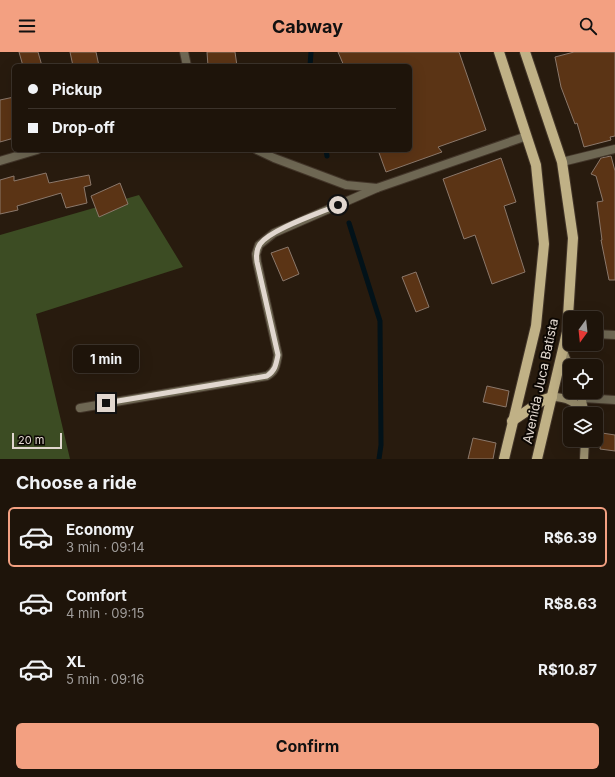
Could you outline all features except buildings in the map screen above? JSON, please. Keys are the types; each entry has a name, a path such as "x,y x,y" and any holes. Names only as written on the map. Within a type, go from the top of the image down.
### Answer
{"main road":[{"name":"Avenida Juca Batista","path":"499,52 536,165 544,244 536,326 504,459"},
{"name":"Avenida Juca Batista","path":"525,52 562,162 573,238 569,311"},
{"name":"Avenida Juca Batista","path":"537,459 563,348"},
{"path":"512,421 543,400 552,397"}],"street":[{"path":"184,52 187,64"},
{"path":"80,408 267,376 276,366 278,355 257,262 256,254 259,245 274,233 377,188 527,136"},
{"path":"562,162 615,149"},
{"path":"0,161 30,152"},
{"path":"262,152 346,185 377,188"},
{"path":"603,334 615,335"},
{"path":"562,351 566,359"},
{"path":"552,397 569,399 579,407"},
{"path":"603,398 615,400"},
{"path":"584,459 585,447"}],"green space":[{"path":"139,195 183,267 36,314 70,459 0,459 0,235"}],"waterway":[{"path":"310,64 311,52"},
{"path":"326,152 327,156"},
{"path":"349,223 380,321 381,445 379,459"}],"route":[{"path":"106,403 267,376 272,372 276,366 278,355 257,262 256,254 259,245 274,233 338,205"}]}
